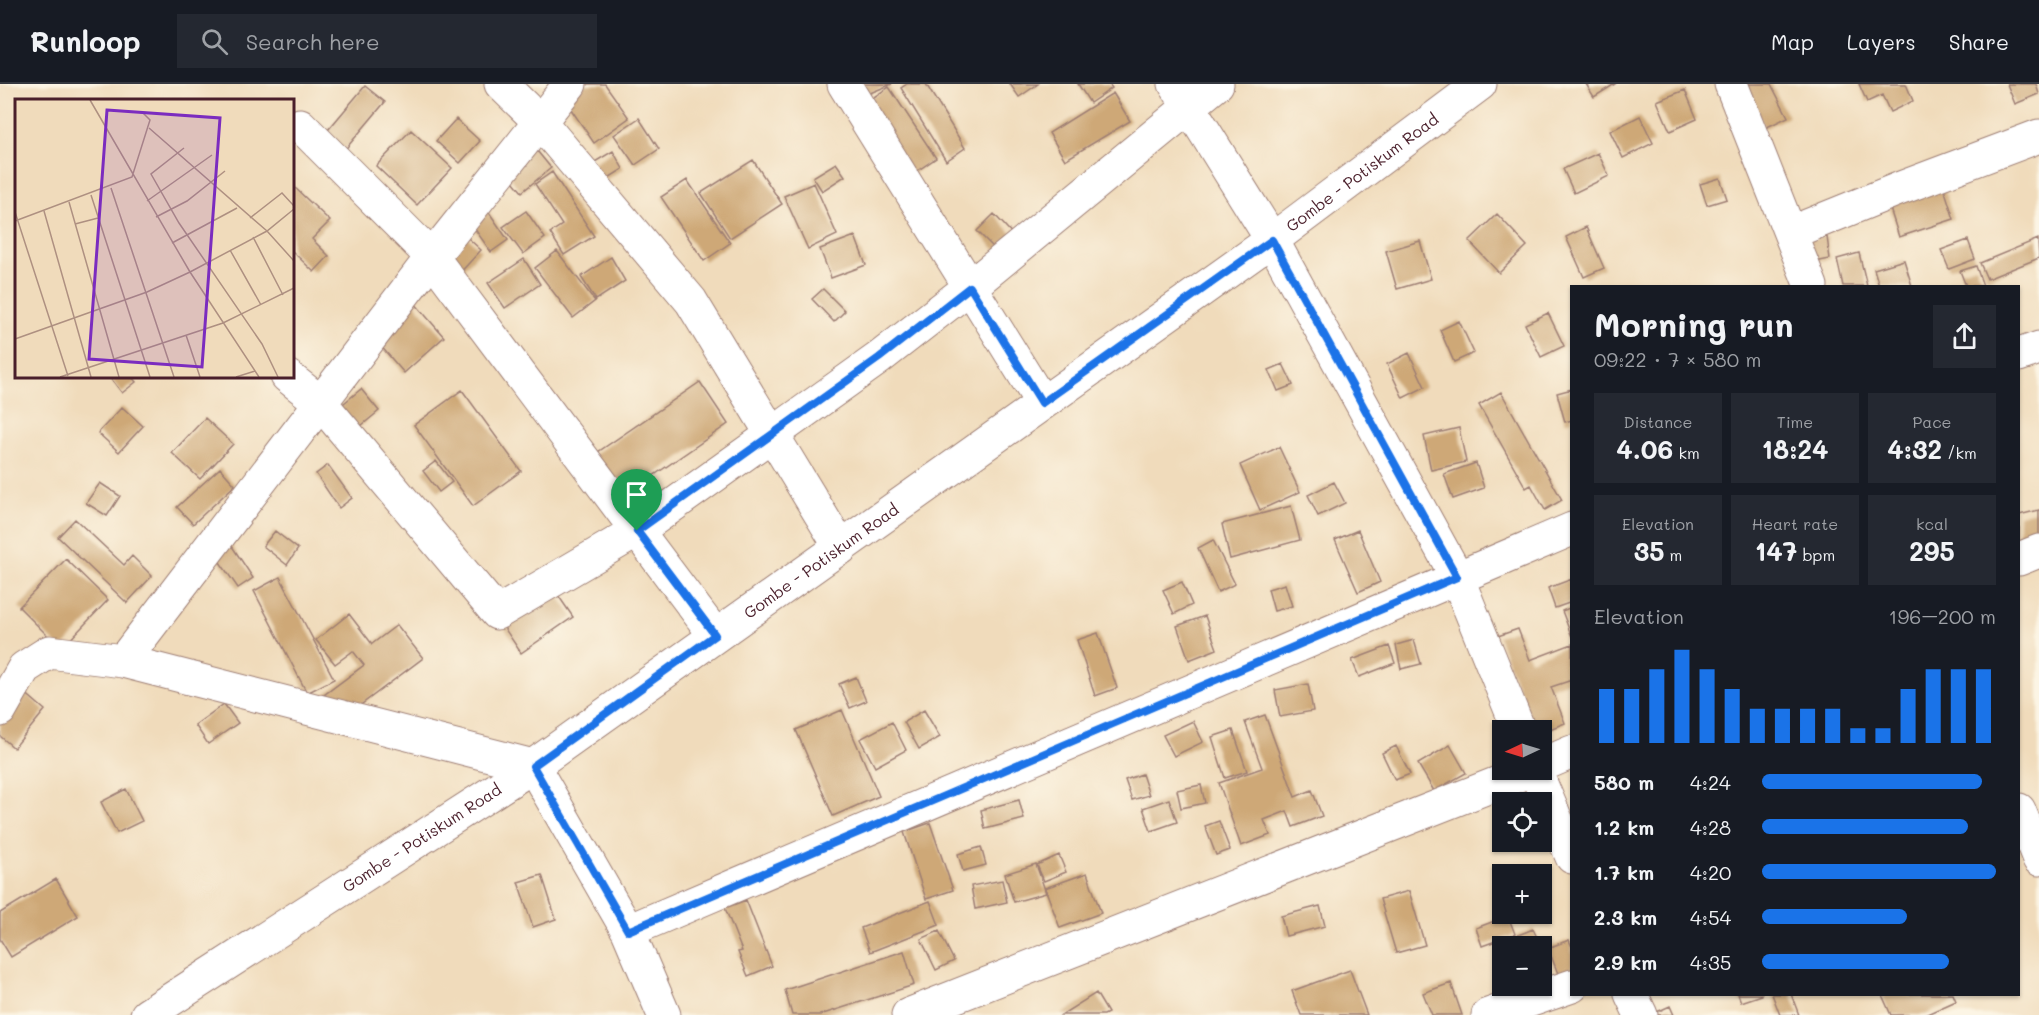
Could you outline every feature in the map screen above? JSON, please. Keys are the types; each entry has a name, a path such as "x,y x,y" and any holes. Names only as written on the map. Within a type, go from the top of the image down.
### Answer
{"street":[{"path":"501,84 540,122 691,302 840,548"},
{"path":"123,661 432,257 570,84"},
{"path":"844,84 1042,403"},
{"path":"290,378 320,402 498,613 637,531 879,358 970,287 1182,95 1217,84"},
{"name":"Gombe - Potiskum Road","path":"147,1015 533,766 1272,240 1480,84"},
{"path":"1731,84 1811,285"},
{"path":"1182,95 1272,240 1457,577 1515,720"},
{"path":"300,125 432,257 715,635"},
{"path":"1790,233 2039,136"},
{"path":"2020,355 2039,348"},
{"path":"628,931 1570,530"},
{"path":"2020,560 2039,551"},
{"path":"0,710 24,668 49,652 123,661 533,766 628,931 664,1015"},
{"path":"1552,761 1570,753"},
{"path":"908,1015 1505,780"},
{"path":"1539,780 1570,852"},
{"path":"2025,816 2039,859"},
{"path":"1488,1015 1570,987"},
{"path":"1632,996 1641,1015"}],"building":[{"path":"586,84 605,84 629,118 594,143 564,99"},
{"path":"847,84 892,84 853,100"},
{"path":"907,84 926,84 965,148 946,161 901,88"},
{"path":"1010,84 1038,84 1019,97"},
{"path":"1078,84 1109,84 1112,88 1090,103"},
{"path":"1586,84 1615,84 1594,97"},
{"path":"1743,84 1771,84 1788,117 1765,128"},
{"path":"1859,84 1906,84 1913,101 1890,112 1882,95 1867,102"},
{"path":"2007,84 2036,84 2039,94 2015,104"},
{"path":"365,86 385,102 343,152 323,136"},
{"path":"889,87 936,158 904,180 857,108"},
{"path":"1685,90 1697,119 1670,131 1657,101"},
{"path":"1113,93 1130,121 1065,160 1049,133"},
{"path":"1640,116 1653,143 1623,158 1610,131"},
{"path":"639,118 659,149 635,165 614,135"},
{"path":"456,119 480,141 460,163 436,141"},
{"path":"411,130 452,168 417,205 376,166"},
{"path":"533,146 551,168 522,192 504,170"},
{"path":"613,151 623,169 599,184 588,166"},
{"path":"1598,153 1609,176 1574,193 1563,169"},
{"path":"753,160 782,204 730,238 701,193"},
{"path":"836,163 845,176 822,191 813,177"},
{"path":"552,172 594,236 564,255 550,233 562,225 535,184"},
{"path":"1720,178 1727,199 1707,205 1700,184"},
{"path":"1941,179 1954,219 1899,237 1886,196"},
{"path":"687,180 730,243 704,261 661,197"},
{"path":"814,183 837,235 808,249 784,196"},
{"path":"294,187 330,221 312,239 329,256 314,272 294,253"},
{"path":"484,205 508,240 491,252 467,218"},
{"path":"526,211 545,238 523,254 503,227"},
{"path":"994,214 1017,239 1001,255 977,231"},
{"path":"1497,214 1527,246 1499,273 1469,241"},
{"path":"456,227 481,250 457,276 433,254"},
{"path":"1586,227 1604,268 1584,277 1566,237"},
{"path":"855,236 866,265 831,278 820,249"},
{"path":"1827,237 1830,259 1810,263 1806,239"},
{"path":"2038,239 2039,258 1987,279 1980,263"},
{"path":"1968,240 1975,259 1949,269 1941,250"},
{"path":"1420,241 1431,279 1397,289 1386,251"},
{"path":"557,251 595,301 573,318 535,268"},
{"path":"1859,253 1867,285 1843,285 1837,259"},
{"path":"611,257 625,281 596,300 581,277"},
{"path":"524,259 540,284 505,308 488,283"},
{"path":"1904,260 1912,285 1879,285 1874,269"},
{"path":"1976,266 1983,285 1966,285 1960,271"},
{"path":"823,289 845,311 834,322 812,299"},
{"path":"413,301 444,337 404,373 373,337"},
{"path":"1548,313 1564,346 1541,357 1525,324"},
{"path":"1459,321 1474,353 1454,362 1440,330"},
{"path":"1409,353 1425,387 1403,398 1387,364"},
{"path":"1283,364 1293,385 1278,391 1269,370"},
{"path":"111,378 133,378 136,382 122,393"},
{"path":"700,382 728,424 608,507 579,465"},
{"path":"361,389 379,411 356,430 338,408"},
{"path":"462,390 521,471 473,506 414,425"},
{"path":"1570,390 1570,421 1565,422 1557,393"},
{"path":"1501,392 1562,500 1545,510 1531,485 1526,488 1479,405"},
{"path":"122,407 143,426 119,452 98,433"},
{"path":"205,418 233,444 200,479 172,453"},
{"path":"1459,428 1466,462 1431,470 1424,436"},
{"path":"1279,447 1300,492 1260,510 1240,465"},
{"path":"436,461 452,482 439,492 423,471"},
{"path":"1476,463 1484,488 1453,499 1444,474"},
{"path":"328,465 352,498 339,508 316,474"},
{"path":"220,468 235,485 193,524 177,507"},
{"path":"1334,482 1345,503 1318,516 1308,495"},
{"path":"100,483 120,496 107,516 86,503"},
{"path":"1291,506 1300,540 1230,559 1222,524"},
{"path":"2039,510 2039,539 2020,544 2020,515"},
{"path":"75,519 124,565 132,556 152,576 127,603 58,537"},
{"path":"1358,530 1380,582 1358,592 1335,540"},
{"path":"222,531 253,578 238,588 206,542"},
{"path":"275,531 298,549 287,565 263,546"},
{"path":"1213,540 1235,584 1218,592 1198,548"},
{"path":"66,559 108,600 61,649 19,607"},
{"path":"280,577 334,679 307,693 254,591"},
{"path":"1570,580 1570,603 1555,608 1548,588"},
{"path":"549,582 573,617 521,653 497,617"},
{"path":"1182,582 1192,605 1174,614 1163,590"},
{"path":"1285,584 1292,606 1274,611 1268,589"},
{"path":"1570,608 1570,632 1562,611"},
{"path":"349,614 372,644 397,625 423,658 338,722 320,698 364,665 353,651 335,664 316,640"},
{"path":"1205,616 1217,649 1189,660 1177,626"},
{"path":"1518,629 1530,660 1570,645 1570,681 1551,687 1565,723 1552,728 1552,720 1530,720 1498,636"},
{"path":"1098,633 1117,688 1095,696 1077,640"},
{"path":"1414,640 1421,664 1401,669 1396,645"},
{"path":"1389,646 1395,663 1359,677 1352,660"},
{"path":"856,677 866,701 850,708 839,684"},
{"path":"1308,684 1313,711 1280,717 1275,690"},
{"path":"23,691 45,710 14,748 0,736 0,719"},
{"path":"224,704 238,723 208,744 195,725"},
{"path":"842,710 879,796 833,816 796,730"},
{"path":"924,710 940,737 919,749 904,722"},
{"path":"1265,715 1295,797 1312,790 1322,816 1293,827 1287,811 1264,820 1270,835 1241,846 1219,783 1262,768 1245,722"},
{"path":"1193,721 1203,742 1174,756 1163,735"},
{"path":"892,722 906,750 875,767 860,739"},
{"path":"1233,730 1247,771 1225,778 1212,737"},
{"path":"1450,745 1466,773 1434,791 1418,764"},
{"path":"1396,746 1410,774 1395,780 1382,753"},
{"path":"1142,774 1149,795 1132,800 1125,780"},
{"path":"1201,785 1205,803 1181,808 1177,790"},
{"path":"126,789 142,821 117,833 101,802"},
{"path":"1169,799 1177,822 1151,831 1143,808"},
{"path":"1019,800 1024,819 985,829 981,810"},
{"path":"1219,821 1230,850 1216,855 1205,826"},
{"path":"930,823 953,890 926,899 904,832"},
{"path":"981,847 986,865 963,871 958,854"},
{"path":"1059,855 1066,872 1044,881 1037,865"},
{"path":"1036,864 1046,893 1014,902 1005,874"},
{"path":"1087,873 1101,913 1060,928 1045,888"},
{"path":"542,875 556,919 533,927 518,882"},
{"path":"56,879 78,916 11,957 0,939 0,913"},
{"path":"1002,880 1007,902 975,909 971,886"},
{"path":"1409,891 1425,945 1396,953 1380,899"},
{"path":"746,900 772,966 748,976 738,952 742,951 725,908"},
{"path":"930,901 939,925 870,952 861,928"},
{"path":"1320,906 1325,926 1286,936 1281,916"},
{"path":"1492,922 1492,924 1511,924 1515,934 1492,936 1492,942 1482,946 1476,928"},
{"path":"1533,929 1536,936 1516,936"},
{"path":"939,931 954,961 936,970 921,939"},
{"path":"1569,940 1570,987 1564,989 1552,958 1552,946"},
{"path":"904,951 914,985 820,1015 792,1015 785,990"},
{"path":"1350,970 1367,1015 1301,1015 1292,991"},
{"path":"1451,983 1462,1015 1432,1015 1423,993"},
{"path":"1096,993 1108,1013 1104,1015 1061,1015"},
{"path":"1739,996 1759,996 1741,1002"},
{"path":"1773,996 1792,996 1799,1015 1780,1015"},
{"path":"1954,996 1956,1001 1925,1015 1891,1015 1883,997"},
{"path":"1670,1006 1674,1015 1650,1015"}],"route":[{"path":"1272,240 1457,577 628,931 533,766 715,635 637,531 879,358 970,287 1042,403 1272,240"}]}
